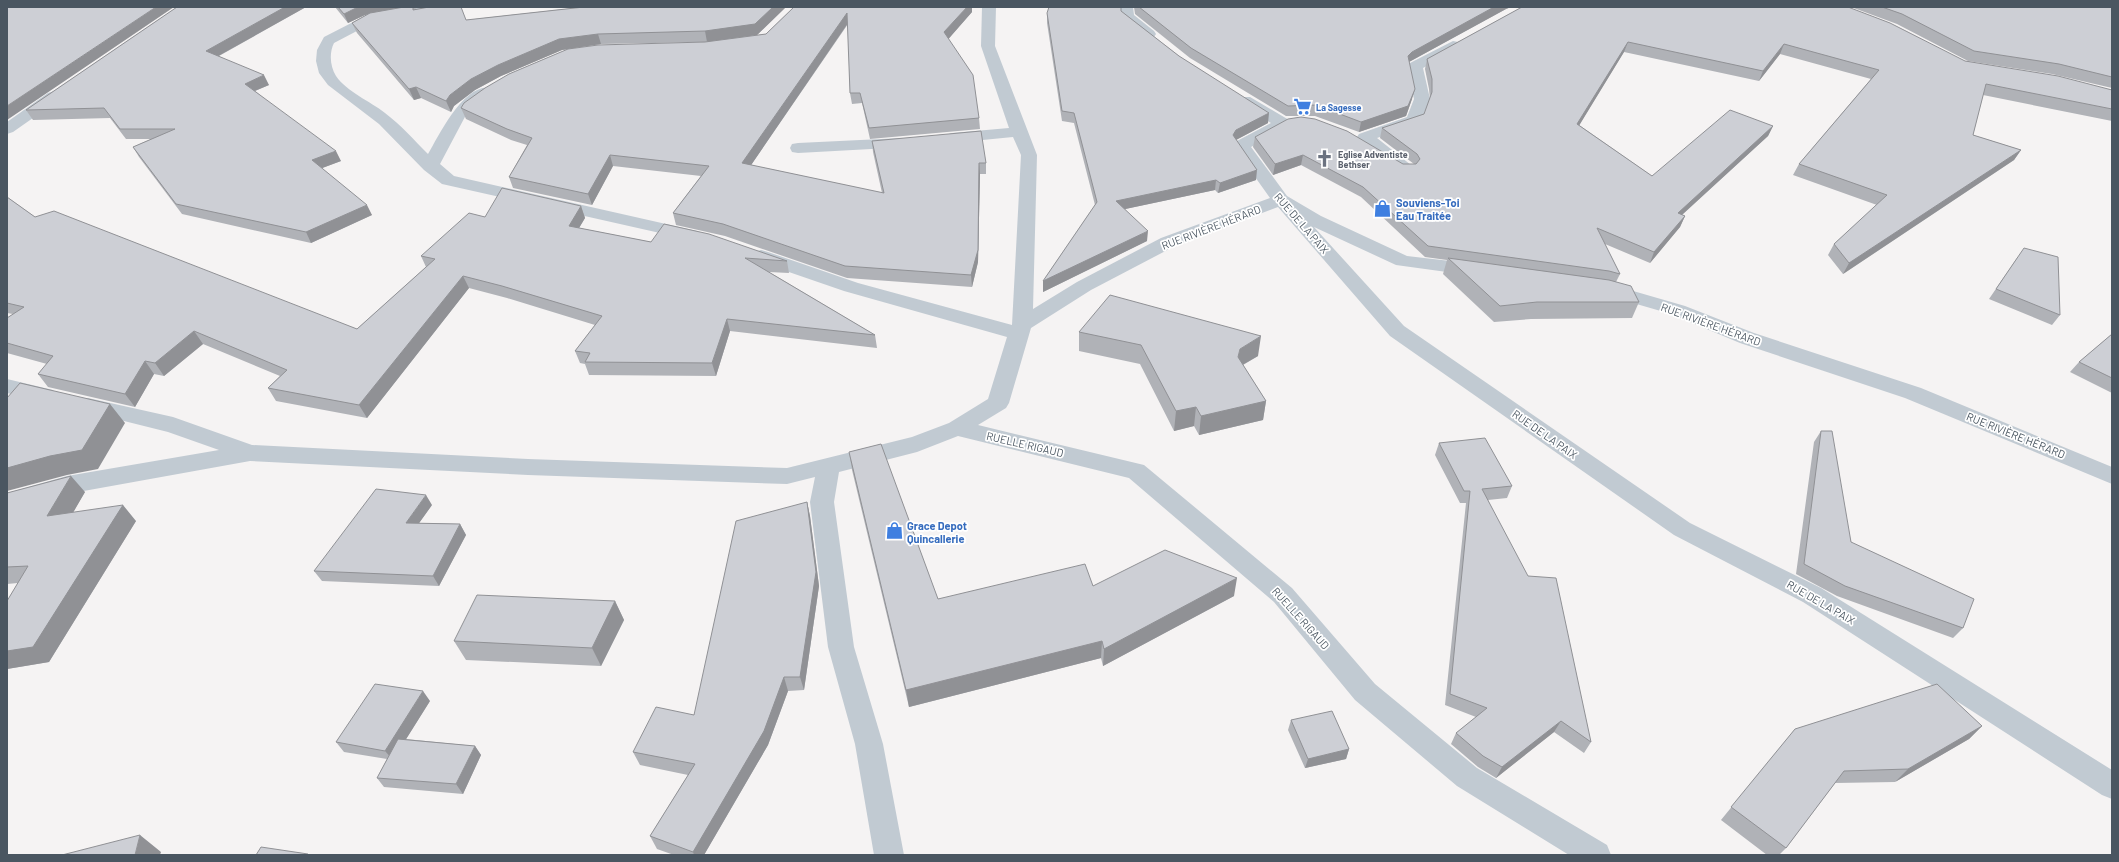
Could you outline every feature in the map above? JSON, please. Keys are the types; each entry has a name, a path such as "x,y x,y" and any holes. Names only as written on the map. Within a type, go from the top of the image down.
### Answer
{"street":[{"path":"433,7 370,19 329,40 324,46 323,54 324,65 332,82 385,121 430,166 448,180 710,239"},
{"path":"7,502 67,485 250,453 528,467 787,476 917,444 957,428 998,403 1020,329 1029,155 1019,132 988,46 989,7"},
{"path":"1126,7 1127,16 1161,44"},
{"path":"1351,137 1407,169 1365,137 1414,120 1422,99 1415,66 1464,39"},
{"path":"430,166 461,110 482,94 501,83"},
{"path":"7,129 63,89"},
{"name":"RUE DE LA PAIX","path":"1230,91 1290,123 1241,146 1281,200 1397,330 1682,529 1812,595 2112,786"},
{"path":"798,148 928,141 1019,132"},
{"path":"1281,200 1315,220 1403,261 1498,273"},
{"name":"RUE RIVIÈRE HÉRARD","path":"1020,329 1084,286 1168,242 1281,200"},
{"path":"748,251 851,287 1020,329"},
{"name":"RUE RIVIÈRE HÉRARD","path":"1588,287 1604,289 1678,310 1746,338 1913,393 2112,476"},
{"path":"7,386 173,425 250,453"},
{"name":"RUELLE RIGAUD","path":"957,428 1136,471 1283,595 1365,692 1467,777 1596,855"},
{"path":"828,467 822,502 840,647 868,744 882,810 889,855"}],"building":[{"path":"7,7 156,7 7,106"},
{"path":"177,7 285,7 206,51 264,75 245,84 336,151 312,160 367,205 306,232 176,204 133,147 175,129 120,129 104,108 26,110"},
{"path":"338,7 358,7 344,14"},
{"path":"404,7 413,7 413,10 429,7 461,7 466,20 584,7 773,7 755,24 705,31 598,34 559,39 498,65 471,79 450,95 446,101 416,87 409,89 352,23 370,13"},
{"path":"794,7 967,7 944,32 973,75 979,118 869,128 860,93 850,93 847,13 742,163 884,193 872,141 981,131 986,163 979,163 978,250 971,275 845,266 723,224 673,213 709,166 610,155 588,194 509,177 532,138 507,129 461,108 464,103 485,88 509,74 568,49 598,45 705,42 766,34"},
{"path":"1049,7 1121,7 1121,11 1179,56 1269,113 1236,130 1233,135 1257,170 1220,183 1216,180 1116,201 1148,231 1043,281 1097,202 1074,113 1062,111 1047,13"},
{"path":"1139,7 1494,7 1412,52 1408,56 1415,89 1408,106 1361,122 1316,105 1288,106 1191,48"},
{"path":"1522,7 1848,7 1890,23 1965,61 2058,76 2112,90 2112,109 1986,84 1973,135 2021,150 1849,263 1834,244 1887,195 1799,164 1879,70 1784,44 1763,71 1628,42 1577,124 1652,176 1730,110 1773,126 1678,213 1685,216 1654,252 1597,228 1620,274 1609,271 1428,246 1363,187 1303,155 1275,164 1255,137 1288,119 1301,117 1315,119 1347,131 1403,164 1416,164 1420,159 1417,154 1382,128 1424,114 1432,92 1432,79 1427,59"},
{"path":"1882,7 2112,7 2112,77 2059,64 1974,51 1902,14"},
{"path":"502,188 581,206 569,226 651,242 664,224 709,234 787,261 745,258 875,335 727,319 712,363 585,362 590,353 575,351 602,316 463,276 359,405 268,388 287,370 194,331 155,363 145,361 125,394 38,374 53,356 7,343 7,318 24,307 7,303 7,197 35,217 54,211 357,329 435,259 421,256 469,213 485,217"},
{"path":"2024,248 2058,257 2060,315 1996,289"},
{"path":"1448,258 1609,280 1631,286 1639,302 1537,302 1500,306"},
{"path":"1110,295 1261,336 1240,349 1238,357 1266,401 1201,416 1196,407 1176,411 1141,345 1079,332"},
{"path":"2112,334 2112,378 2079,362"},
{"path":"20,383 110,404 82,450 50,456 7,468 7,398"},
{"path":"1821,431 1832,431 1851,542 1974,599 1963,628 1845,586 1804,564"},
{"path":"1485,438 1512,486 1482,489 1528,576 1556,578 1591,742 1561,721 1502,767 1483,756 1456,733 1487,708 1450,694 1470,491 1464,491 1439,443"},
{"path":"881,444 938,599 1085,564 1093,586 1165,550 1237,578 1104,649 1102,641 906,690 849,452"},
{"path":"71,476 47,516 123,505 33,647 7,651 7,601 28,566 7,567 7,493"},
{"path":"376,489 426,495 406,523 460,524 433,576 314,571"},
{"path":"807,502 816,572 800,677 784,677 764,731 693,852 650,836 695,764 633,752 656,707 694,715 736,521"},
{"path":"477,595 615,601 592,648 454,641"},
{"path":"375,684 423,691 385,751 336,742"},
{"path":"1937,684 1982,726 1908,769 1844,771 1786,848 1731,807 1795,729"},
{"path":"1332,711 1349,749 1308,759 1291,720"},
{"path":"398,739 475,746 456,784 377,778"},
{"path":"140,835 135,855 62,855"},
{"path":"261,847 308,854 256,855"}],"place":[{"name":"La Sagesse","path":"1303,107"},
{"name":"Eglise Adventiste Bethser","path":"1325,159"},
{"name":"Souviens-Toi Eau Traitée","path":"1383,208"},
{"name":"Grace Depot Quincallerie","path":"894,531"}]}
